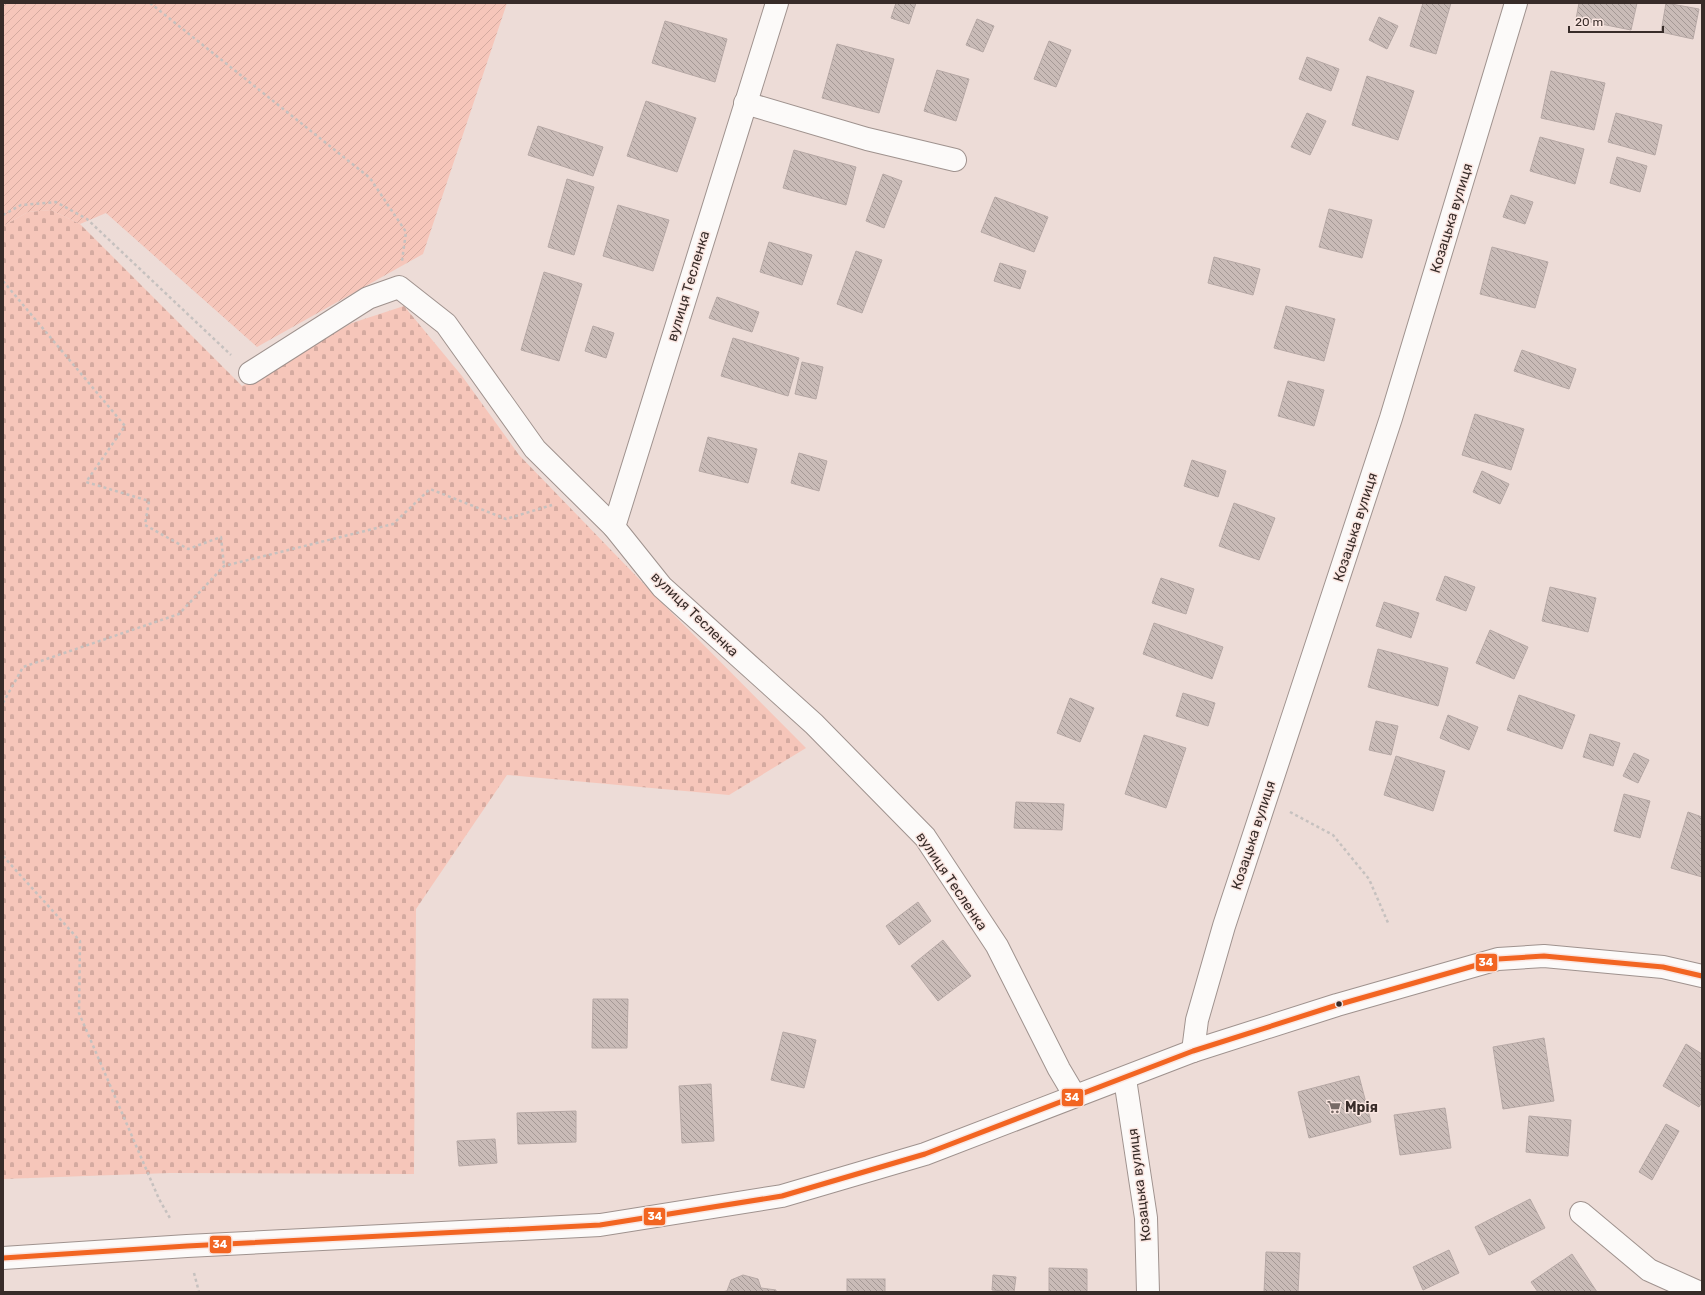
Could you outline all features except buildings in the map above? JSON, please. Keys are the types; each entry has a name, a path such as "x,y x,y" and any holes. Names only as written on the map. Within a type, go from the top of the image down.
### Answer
{"street":[{"name":"вулиця Тесленка","path":"777,3 614,527 662,587 814,724 925,837 997,946 1059,1069 1075,1096"},
{"name":"Козацька вулиця","path":"1193,1051 1197,1020 1224,926 1391,418 1516,3"},
{"path":"745,103 867,139 955,160"},
{"path":"250,373 368,298 399,287 446,324 535,449 614,527"},
{"path":"3,1258 187,1246 600,1225 782,1196 925,1154 1193,1051 1337,1005 1498,959 1544,956 1663,968 1702,976"},
{"name":"Козацька вулиця","path":"1125,1078 1146,1218 1148,1292"},
{"path":"1582,1213 1649,1270 1698,1292"}],"path":[{"path":"150,3 370,178 406,232 399,287"},
{"path":"3,215 21,205 56,202 87,219 250,373"},
{"path":"3,281 125,426 86,482 149,501 145,525 188,549 221,537 224,566"},
{"path":"3,703 23,667 179,614 224,566 393,524 430,489 506,519 581,496"},
{"path":"1263,806 1287,811 1333,835 1369,879 1389,925"},
{"path":"3,856 80,941 79,1013 159,1200 187,1246"}],"green space":[{"path":"3,3 507,3 423,254 257,347 106,213 80,224 51,210 28,212 3,226"},
{"path":"51,210 80,224 242,386 352,323 404,306 462,376 519,455 670,611 806,748 729,795 507,775 416,909 414,1174 170,1173 3,1179 3,226 28,212"}],"transit line":[{"name":"34","path":"3,1258 187,1246 600,1225 782,1196 925,1154 1193,1051 1337,1005 1498,959 1544,956 1663,967 1702,976"}],"place":[{"name":"Мрія","path":"1334,1107"}]}
